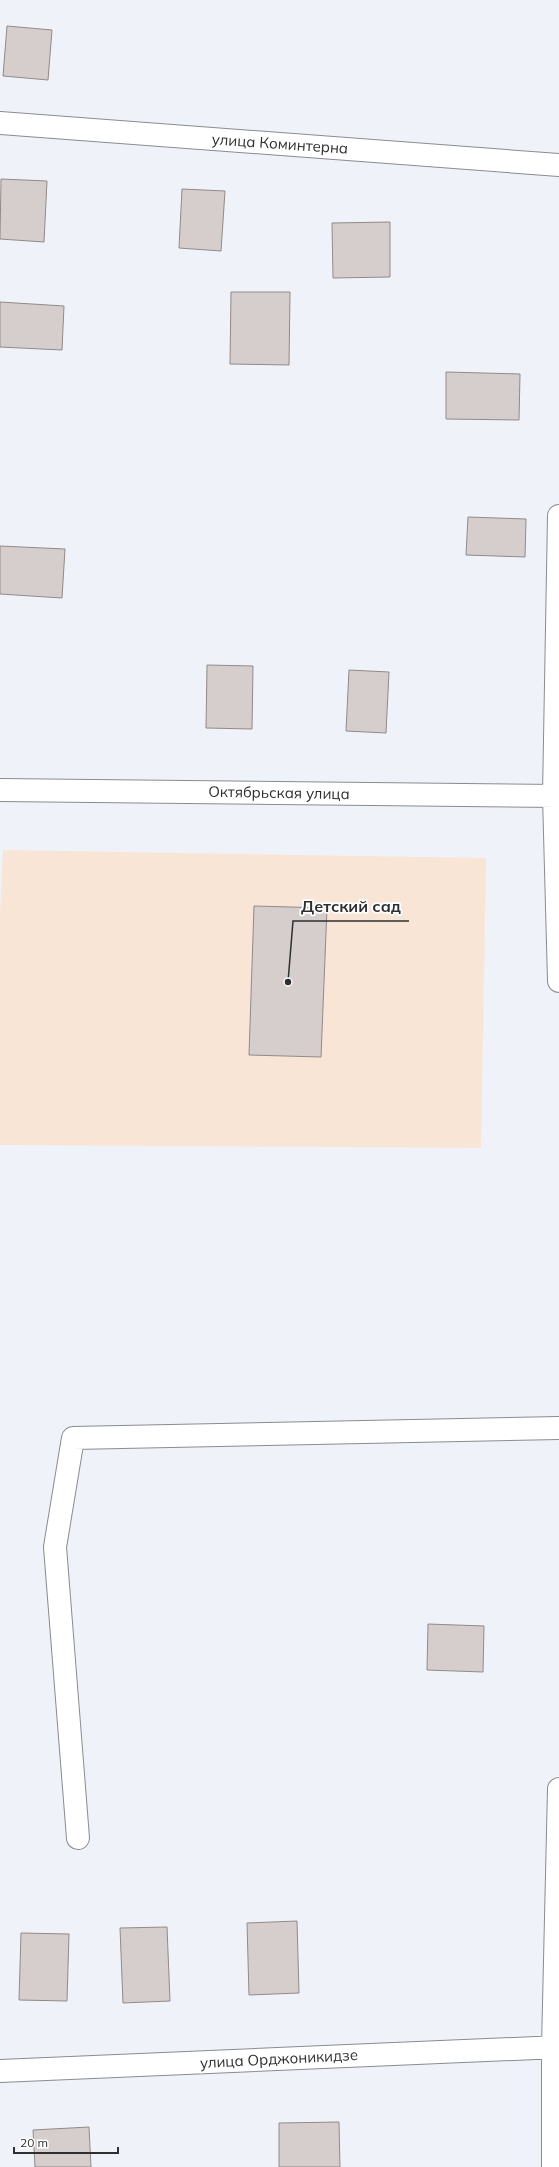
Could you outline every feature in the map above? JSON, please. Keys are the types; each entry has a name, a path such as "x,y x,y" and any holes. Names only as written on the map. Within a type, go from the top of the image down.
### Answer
{"street":[{"name":"улица Коминтерна","path":"0,124 559,164"},
{"path":"559,516 556,796 559,981"},
{"name":"Октябрьская улица","path":"0,790 556,796"},
{"path":"78,1838 55,1547 73,1438 559,1428"},
{"path":"553,2167 559,1789"},
{"name":"улица Орджоникидзе","path":"0,2071 556,2047"}],"shaded area":[{"path":"3,850 486,858 481,1148 0,1145 0,913"}],"building":[{"path":"7,26 52,30 48,80 3,76"},
{"path":"1,179 47,181 44,242 0,239"},
{"path":"182,189 225,191 221,251 179,248"},
{"path":"390,222 390,277 333,278 332,223"},
{"path":"231,292 290,292 289,365 230,364"},
{"path":"0,302 64,306 62,350 0,347"},
{"path":"446,372 520,374 519,420 446,419"},
{"path":"468,517 526,519 525,557 466,555"},
{"path":"0,546 65,549 62,598 0,594"},
{"path":"207,665 253,666 252,729 206,728"},
{"path":"349,670 389,672 386,733 346,731"},
{"path":"254,906 327,908 321,1057 249,1055"},
{"path":"428,1624 484,1626 483,1672 427,1670"},
{"path":"297,1921 299,1993 249,1995 247,1923"},
{"path":"167,1927 170,2001 123,2003 120,1928"},
{"path":"21,1933 69,1934 67,2001 19,2000"},
{"path":"339,2122 340,2167 279,2167 279,2123"},
{"path":"89,2127 91,2167 35,2167 33,2130"}],"place":[{"name":"Детский сад","path":"288,982"}]}
